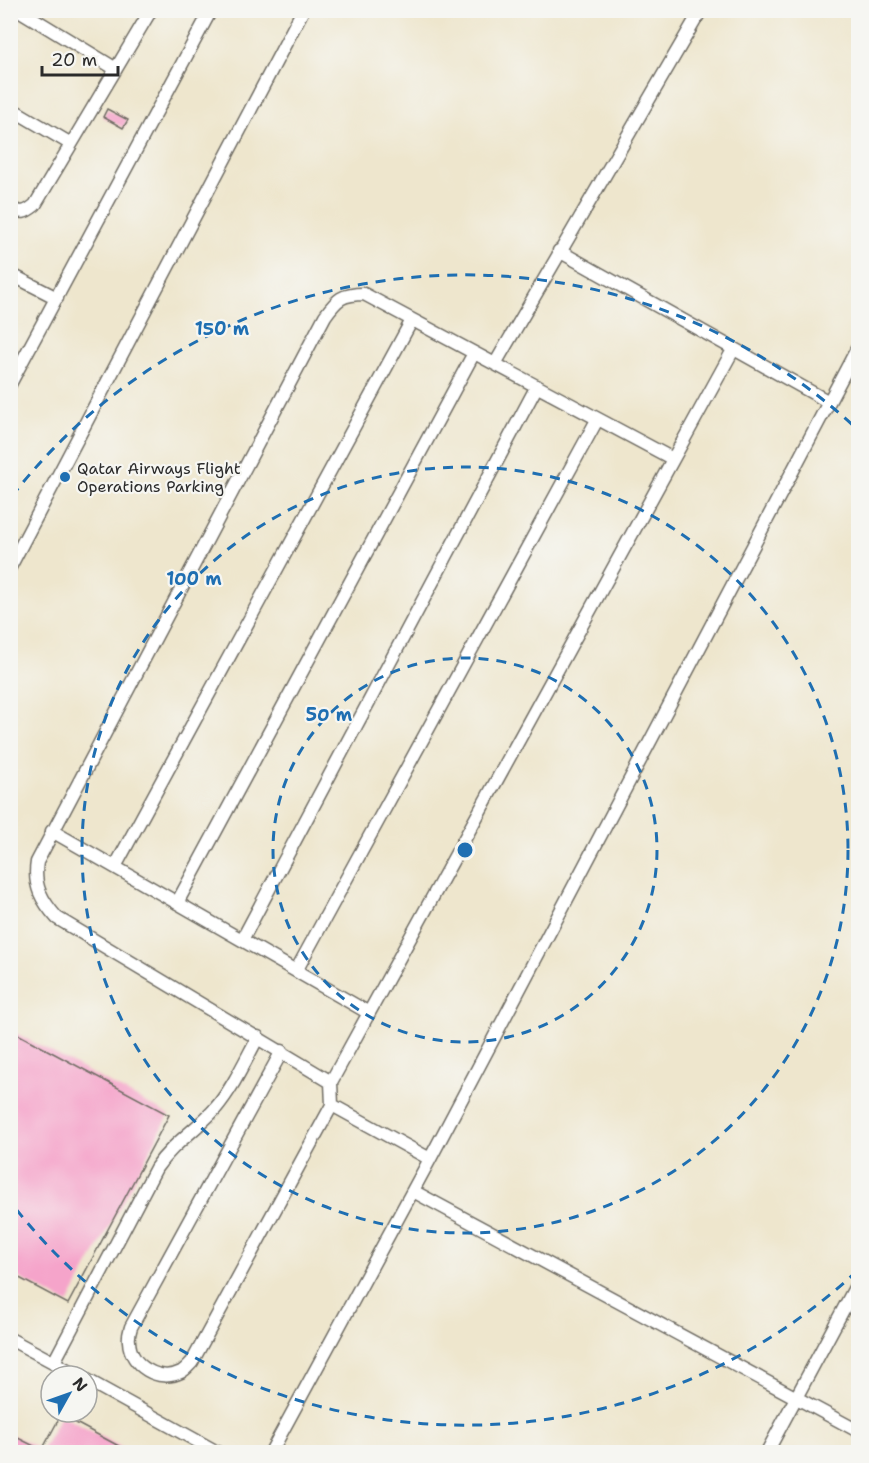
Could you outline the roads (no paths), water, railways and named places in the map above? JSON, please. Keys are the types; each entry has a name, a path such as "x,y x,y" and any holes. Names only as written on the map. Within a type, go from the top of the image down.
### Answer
{"lane":[{"path":"19,10 116,69"},
{"path":"10,208 25,213 35,205 151,10"},
{"path":"10,384 211,10"},
{"path":"10,567 303,10"},
{"path":"495,364 701,10"},
{"path":"10,108 71,144"},
{"path":"559,251 829,402"},
{"path":"10,274 57,298"},
{"path":"331,1082 57,918 46,906 37,890 35,875 37,862 52,831 326,316 337,300 350,294 364,294 673,459"},
{"path":"115,867 412,320"},
{"path":"271,1452 430,1159 858,347"},
{"path":"282,1051 131,1327 129,1341 132,1355 141,1366 153,1374 167,1375 182,1371 192,1362 332,1105 331,1082 733,350"},
{"path":"177,903 474,353"},
{"path":"242,940 537,386"},
{"path":"296,971 597,420"},
{"path":"52,831 369,1013"},
{"path":"54,1362 156,1168 172,1147 220,1102 258,1037"},
{"path":"332,1105 430,1159"},
{"path":"413,1191 858,1431"},
{"path":"767,1452 858,1282"},
{"path":"10,1339 58,1364"},
{"path":"99,1387 212,1451"}],"place":[{"name":"Qatar Airways Flight Operations Parking","path":"65,477"}]}
